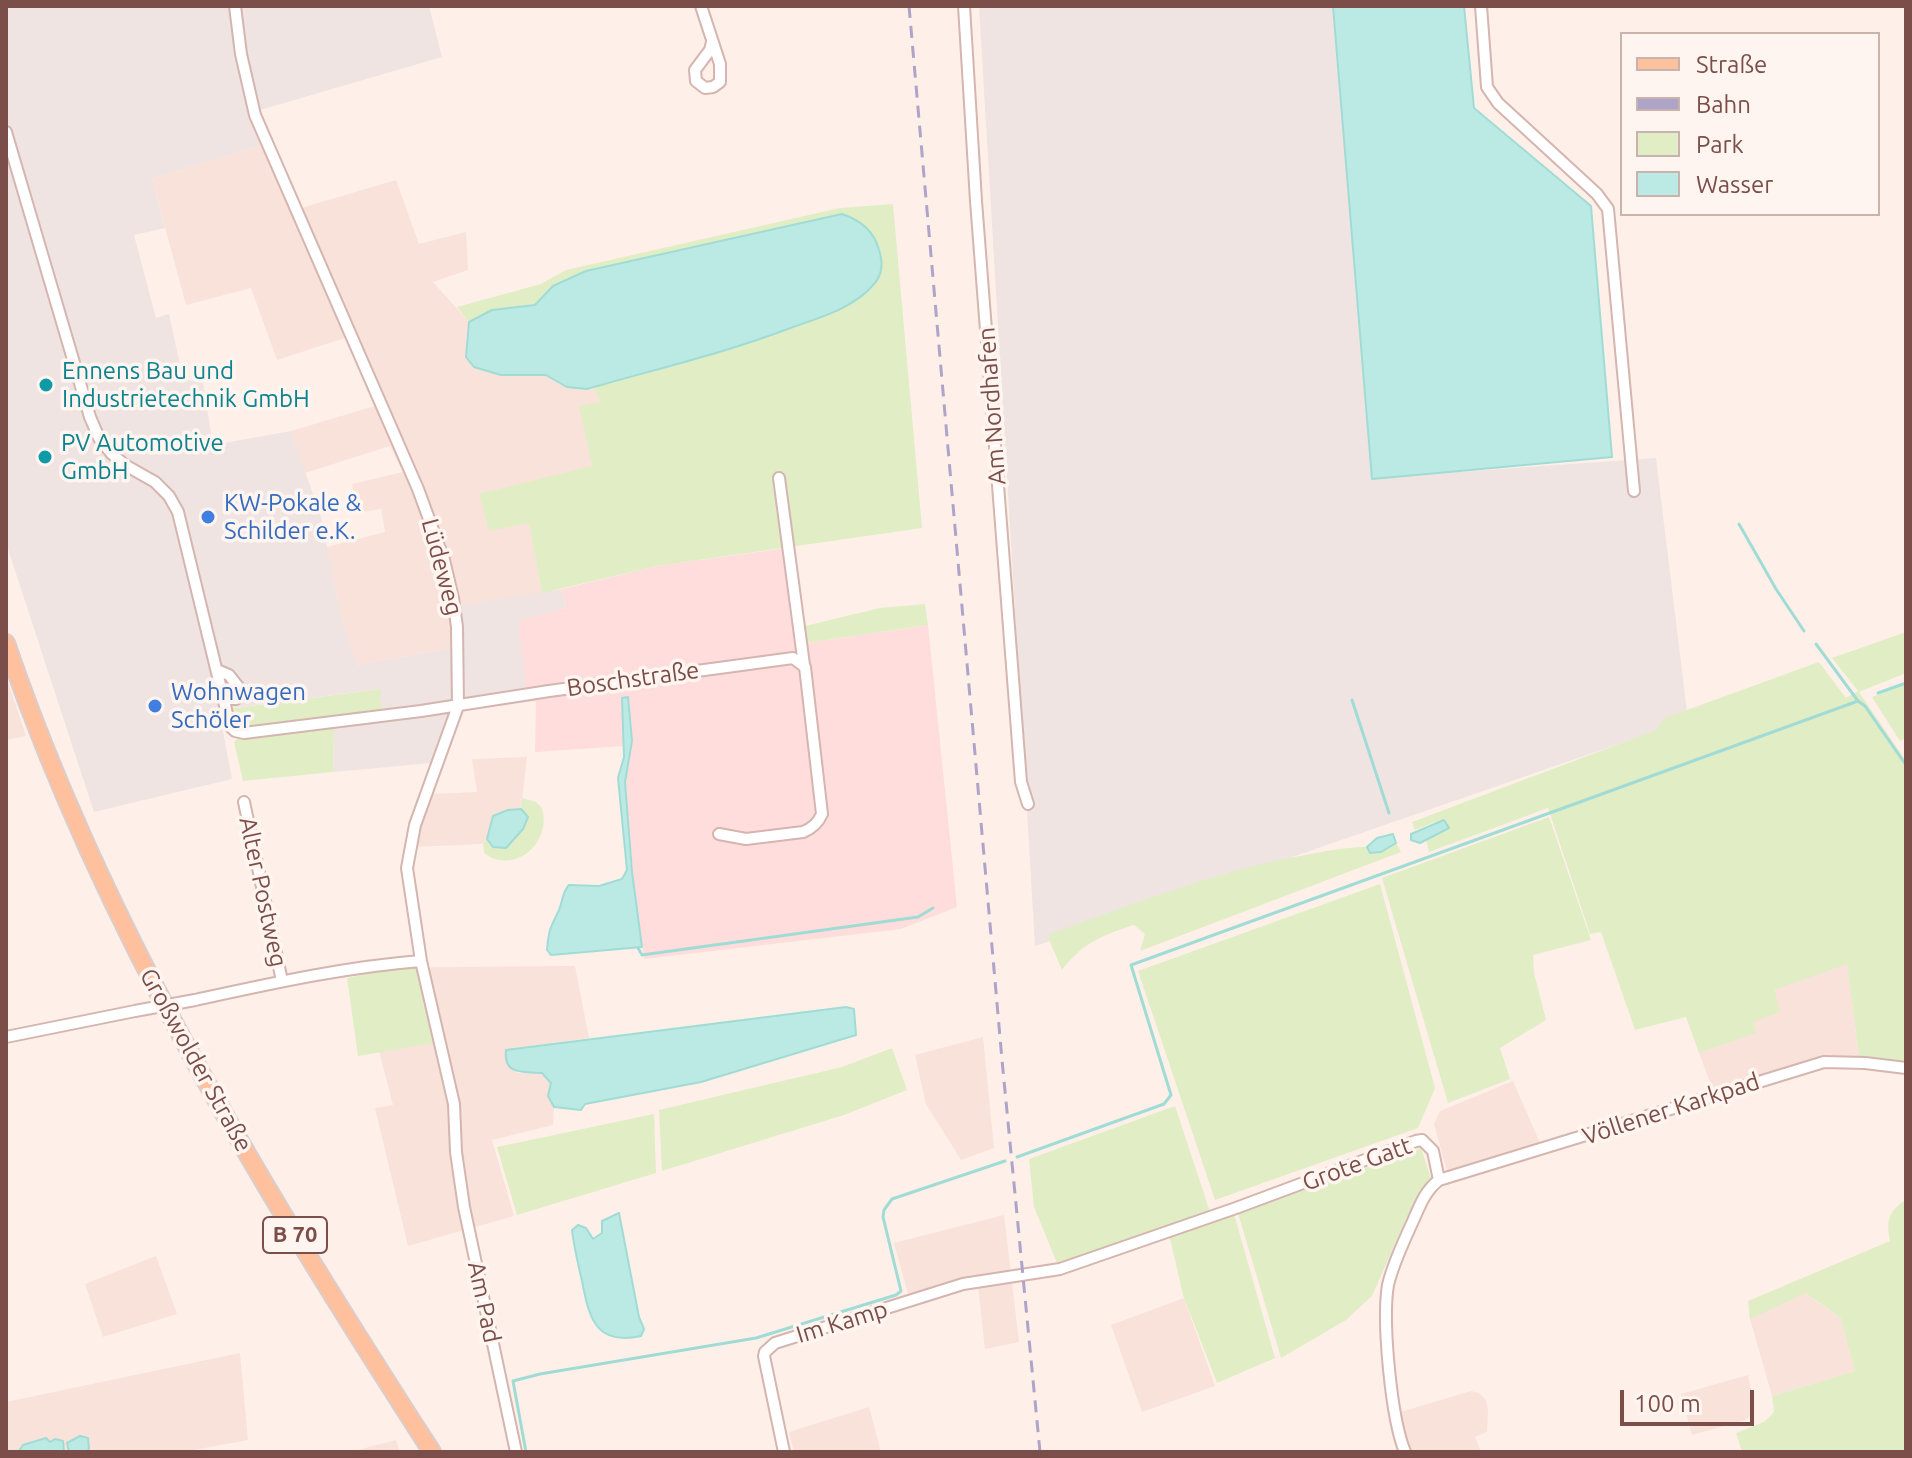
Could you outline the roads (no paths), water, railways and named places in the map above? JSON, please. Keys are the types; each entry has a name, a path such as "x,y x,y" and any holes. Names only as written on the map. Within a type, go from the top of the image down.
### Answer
{"main road":[{"name":"Großwolder Straße","path":"6,643 81,833 168,1011 236,1136 432,1452"}],"street":[{"name":"Lüdeweg","path":"235,6 241,54 255,115 418,489 444,560 457,627 458,706 415,825 408,855 410,893 421,961 454,1104 456,1152"},
{"path":"701,6 712,42"},
{"name":"Am Nordhafen","path":"964,6 1021,782 1028,804"},
{"path":"1481,6 1487,87 1498,103 1597,194 1608,209 1634,491"},
{"name":"Boschstraße","path":"6,132 90,417 99,438 125,465 155,482 169,496 178,512 230,726 235,731 244,733 458,706 763,661 793,658 805,667"},
{"path":"719,834 746,839 803,832 812,828 822,814 779,478"},
{"path":"217,670 229,675 240,689 236,699 223,699"},
{"name":"Alter Postweg","path":"244,802 282,981"},
{"name":"Alter Postweg","path":"6,1037 282,981 388,963 421,961"},
{"name":"Völlener Karkpad","path":"1439,1180 1824,1062 1906,1068"},
{"name":"Grote Gatt","path":"1022,1276 1060,1269 1137,1244 1422,1140 1429,1146 1439,1180 1424,1197 1389,1284 1387,1302 1392,1392 1397,1428 1405,1452"},
{"name":"Am Pad","path":"456,1152 469,1233 516,1452"},
{"name":"Im Kamp","path":"784,1452 764,1356 769,1347 963,1284 1022,1276"}],"water":[{"path":"1333,6 1464,6 1474,108 1591,206 1612,457 1372,479"},
{"path":"842,214 855,219 870,231 877,243 881,268 877,280 866,292 847,306 826,315 742,345 587,389 567,387 546,375 501,375 474,367 466,357 469,322 492,310 535,305 553,286 586,271"},
{"path":"628,697 632,741 625,782 642,947 551,955 547,950 549,933 569,885 599,886 622,879 627,870 618,778 624,757 622,698"},
{"path":"521,809 528,817 523,829 506,848 493,847 487,839 493,816"},
{"path":"1444,820 1449,828 1420,843 1411,840 1411,834"},
{"path":"1393,834 1396,843 1381,852 1370,853 1367,847 1377,838"},
{"path":"846,1007 854,1009 856,1035 701,1082 585,1104 581,1110 554,1107 548,1096 551,1083 542,1073 511,1068 506,1058 506,1050"},
{"path":"619,1213 644,1329 641,1336 626,1338 613,1337 604,1332 592,1317 572,1230 578,1225 586,1228 593,1239 602,1233 602,1221"},
{"path":"80,1436 88,1438 89,1449 86,1452 69,1452 67,1443"},
{"path":"46,1438 50,1442 55,1439 63,1441 64,1452 18,1452 23,1445"}],"waterway":[{"path":"1739,524 1804,631"},
{"path":"1816,644 1858,701"},
{"path":"1878,693 1906,683"},
{"path":"1352,700 1389,813"},
{"path":"1017,1157 1164,1104 1171,1095 1131,965 1858,701 1865,706 1906,765"},
{"path":"638,948 642,955 918,917 933,908"},
{"path":"526,1452 513,1381 756,1338 896,1295 901,1291 883,1217 892,1199 1005,1161"}],"railway":[{"path":"909,6 1002,1060 1040,1452"}],"place":[{"name":"Ennens Bau und Industrietechnik GmbH","path":"46,385"},
{"name":"PV Automotive GmbH","path":"45,457"},
{"name":"KW-Pokale & Schilder e.K.","path":"208,517"},
{"name":"Wohnwagen Schöler","path":"155,706"}]}
